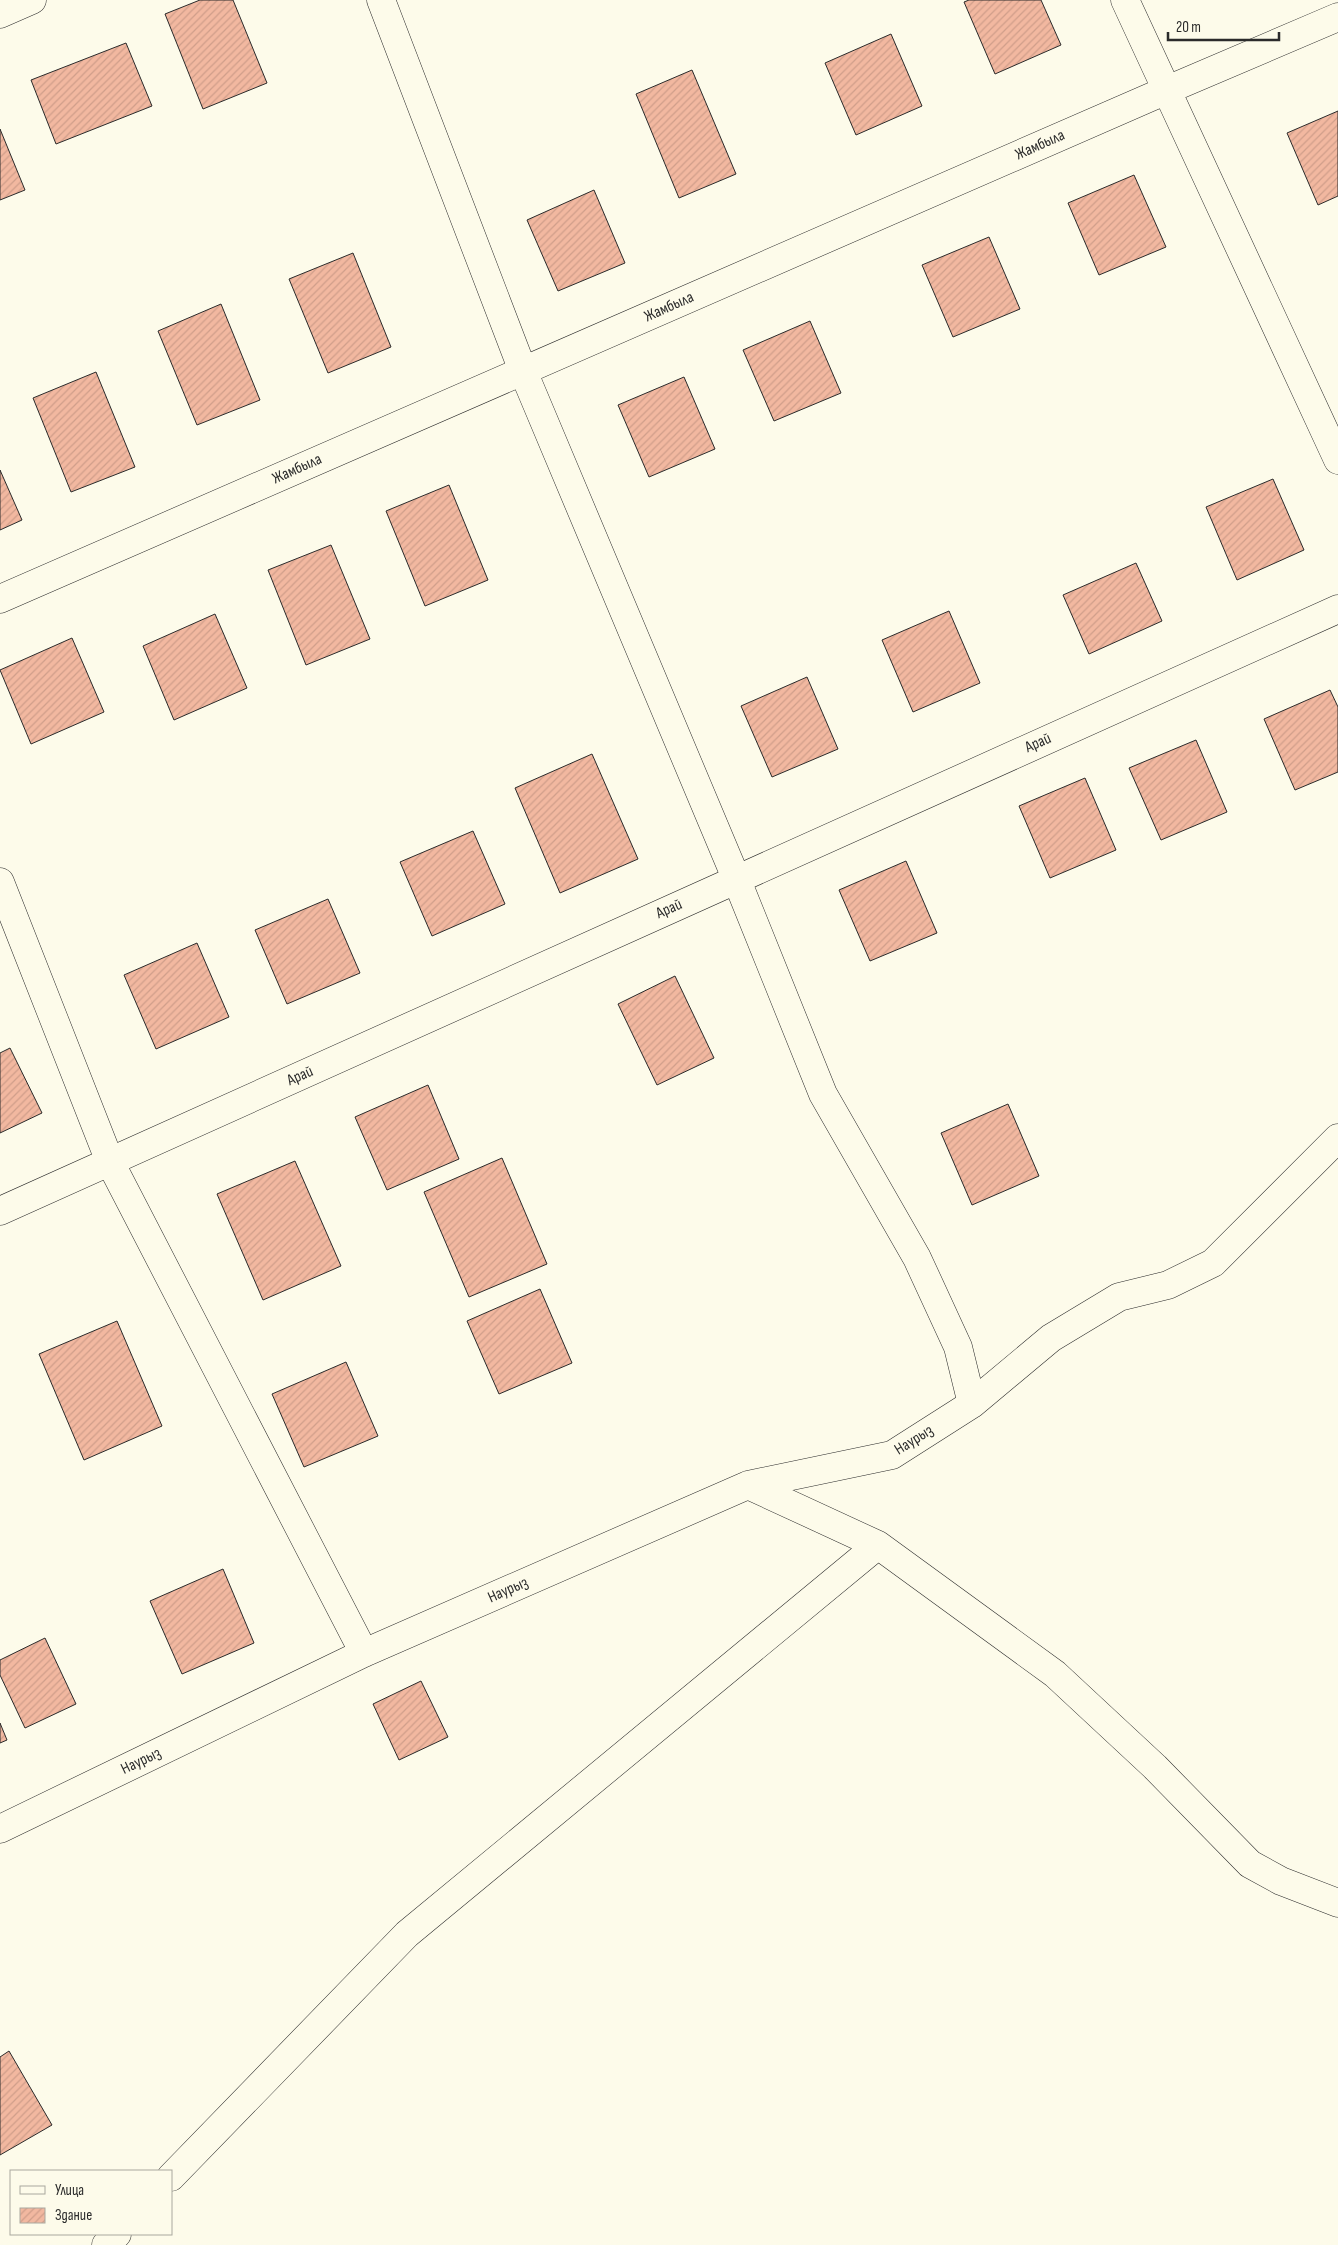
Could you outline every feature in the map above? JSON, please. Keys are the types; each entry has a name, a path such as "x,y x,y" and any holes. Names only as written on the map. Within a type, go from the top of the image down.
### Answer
{"street":[{"path":"0,14 32,0"},
{"path":"380,0 523,371 736,878 823,1094 917,1258 958,1347 972,1404"},
{"path":"1125,0 1338,460"},
{"name":"Жамбыла","path":"0,599 1167,90 1338,18"},
{"name":"Арай","path":"0,1211 736,878 1338,609"},
{"path":"0,882 110,1162 364,1653"},
{"name":"Наурыз","path":"0,1829 364,1653 748,1484 892,1455 972,1404 1051,1338 1119,1297 1168,1285 1213,1263 1338,1138"},
{"path":"748,1484 878,1545 1055,1674 1156,1766 1250,1864 1280,1880 1338,1903"},
{"path":"172,2177 407,1934 878,1545"},
{"path":"106,2245 116,2235"}],"building":[{"path":"200,0 233,0 267,83 203,109 165,14"},
{"path":"969,0 1041,0 1061,45 995,74 964,2"},
{"path":"891,34 922,106 856,135 825,63"},
{"path":"126,43 152,106 56,144 31,80"},
{"path":"692,70 736,174 679,198 636,94"},
{"path":"1338,111 1338,196 1318,205 1287,133"},
{"path":"0,129 25,190 0,200"},
{"path":"1134,175 1166,247 1099,275 1068,203"},
{"path":"594,190 625,263 558,291 527,220"},
{"path":"989,237 1020,309 953,337 922,265"},
{"path":"353,253 391,347 328,373 289,279"},
{"path":"221,304 260,400 197,425 158,331"},
{"path":"810,321 841,393 774,421 743,350"},
{"path":"96,372 135,467 71,492 33,398"},
{"path":"684,377 715,449 649,477 618,405"},
{"path":"0,470 22,520 0,530"},
{"path":"1273,479 1304,550 1237,580 1206,507"},
{"path":"449,485 488,580 425,606 386,511"},
{"path":"331,545 370,639 306,665 268,570"},
{"path":"1136,563 1162,621 1089,654 1063,595"},
{"path":"949,611 980,683 913,712 882,640"},
{"path":"215,614 247,688 174,720 143,646"},
{"path":"72,638 104,712 31,744 0,670"},
{"path":"807,677 838,749 772,777 741,706"},
{"path":"1330,690 1338,707 1338,772 1295,790 1264,719"},
{"path":"1196,740 1227,812 1161,840 1129,768"},
{"path":"592,754 638,859 560,893 515,788"},
{"path":"1085,778 1116,850 1050,878 1019,806"},
{"path":"473,831 505,904 432,936 400,862"},
{"path":"906,861 937,933 870,961 839,890"},
{"path":"328,899 360,973 287,1004 255,930"},
{"path":"197,943 229,1017 156,1049 124,975"},
{"path":"675,976 714,1058 657,1085 618,1004"},
{"path":"10,1048 42,1113 0,1133 0,1053"},
{"path":"428,1085 459,1159 387,1190 355,1117"},
{"path":"1008,1104 1039,1176 972,1205 941,1133"},
{"path":"502,1158 547,1264 469,1297 424,1192"},
{"path":"295,1161 341,1266 263,1300 217,1194"},
{"path":"540,1289 572,1363 499,1394 467,1321"},
{"path":"117,1321 162,1426 84,1460 39,1354"},
{"path":"346,1362 378,1436 304,1467 272,1394"},
{"path":"223,1569 254,1643 182,1674 150,1601"},
{"path":"45,1638 76,1704 25,1728 0,1675 0,1660"},
{"path":"421,1681 448,1737 399,1760 373,1704"},
{"path":"0,1723 7,1740 0,1743"},
{"path":"9,2051 52,2125 0,2155 0,2057"}]}
